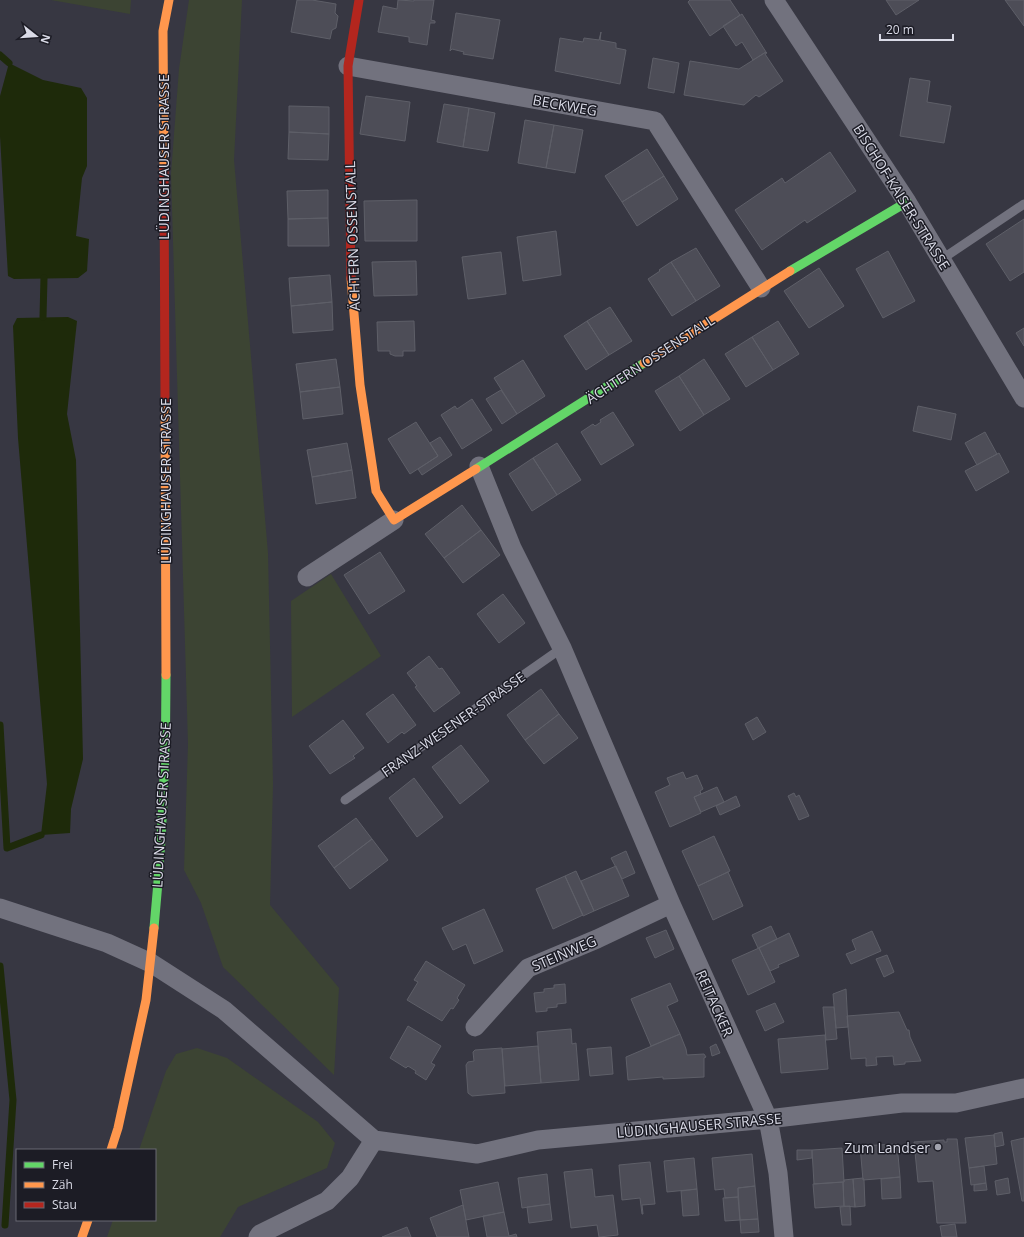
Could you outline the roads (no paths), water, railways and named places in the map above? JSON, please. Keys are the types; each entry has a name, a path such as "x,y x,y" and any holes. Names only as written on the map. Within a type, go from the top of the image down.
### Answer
{"street":[{"name":"LÜDINGHAUSER STRASSE","path":"111,1149 118,1128 146,1000 151,963 158,888 166,731 163,31 169,0"},
{"path":"348,66 359,0"},
{"name":"BISCHOF-KAISER-STRASSE","path":"774,0 907,202 1024,398"},
{"name":"BECKWEG","path":"348,66 655,121 761,288"},
{"name":"ÄCHTERN OSSENSTALL","path":"348,66 350,267 360,385 376,491 394,520"},
{"name":"ÄCHTERN OSSENSTALL","path":"307,577 394,520 761,288 907,202"},
{"path":"479,466 512,548 562,648"},
{"name":"REITACKER","path":"562,648 671,904 768,1119 778,1173 784,1237"},
{"name":"STEINWEG","path":"475,1026 528,968 597,939 671,904"},
{"path":"0,908 107,943 151,963 224,1010 374,1140 350,1178 327,1201 260,1234 258,1237"},
{"name":"LÜDINGHAUSER STRASSE","path":"374,1140 477,1154 538,1140 768,1119 902,1103 956,1103 1024,1088"},
{"path":"82,1237 88,1221"}],"lane":[{"path":"942,259 1024,204"},
{"name":"FRANZ-WESENER-STRASSE","path":"345,800 562,648"}],"waterway":[{"path":"0,55 9,63"},
{"path":"43,317 44,278"},
{"path":"0,725 7,848 41,835"},
{"path":"0,966 13,1100 5,1225"}],"place":[{"name":"Zum Landser","path":"938,1147"}]}
